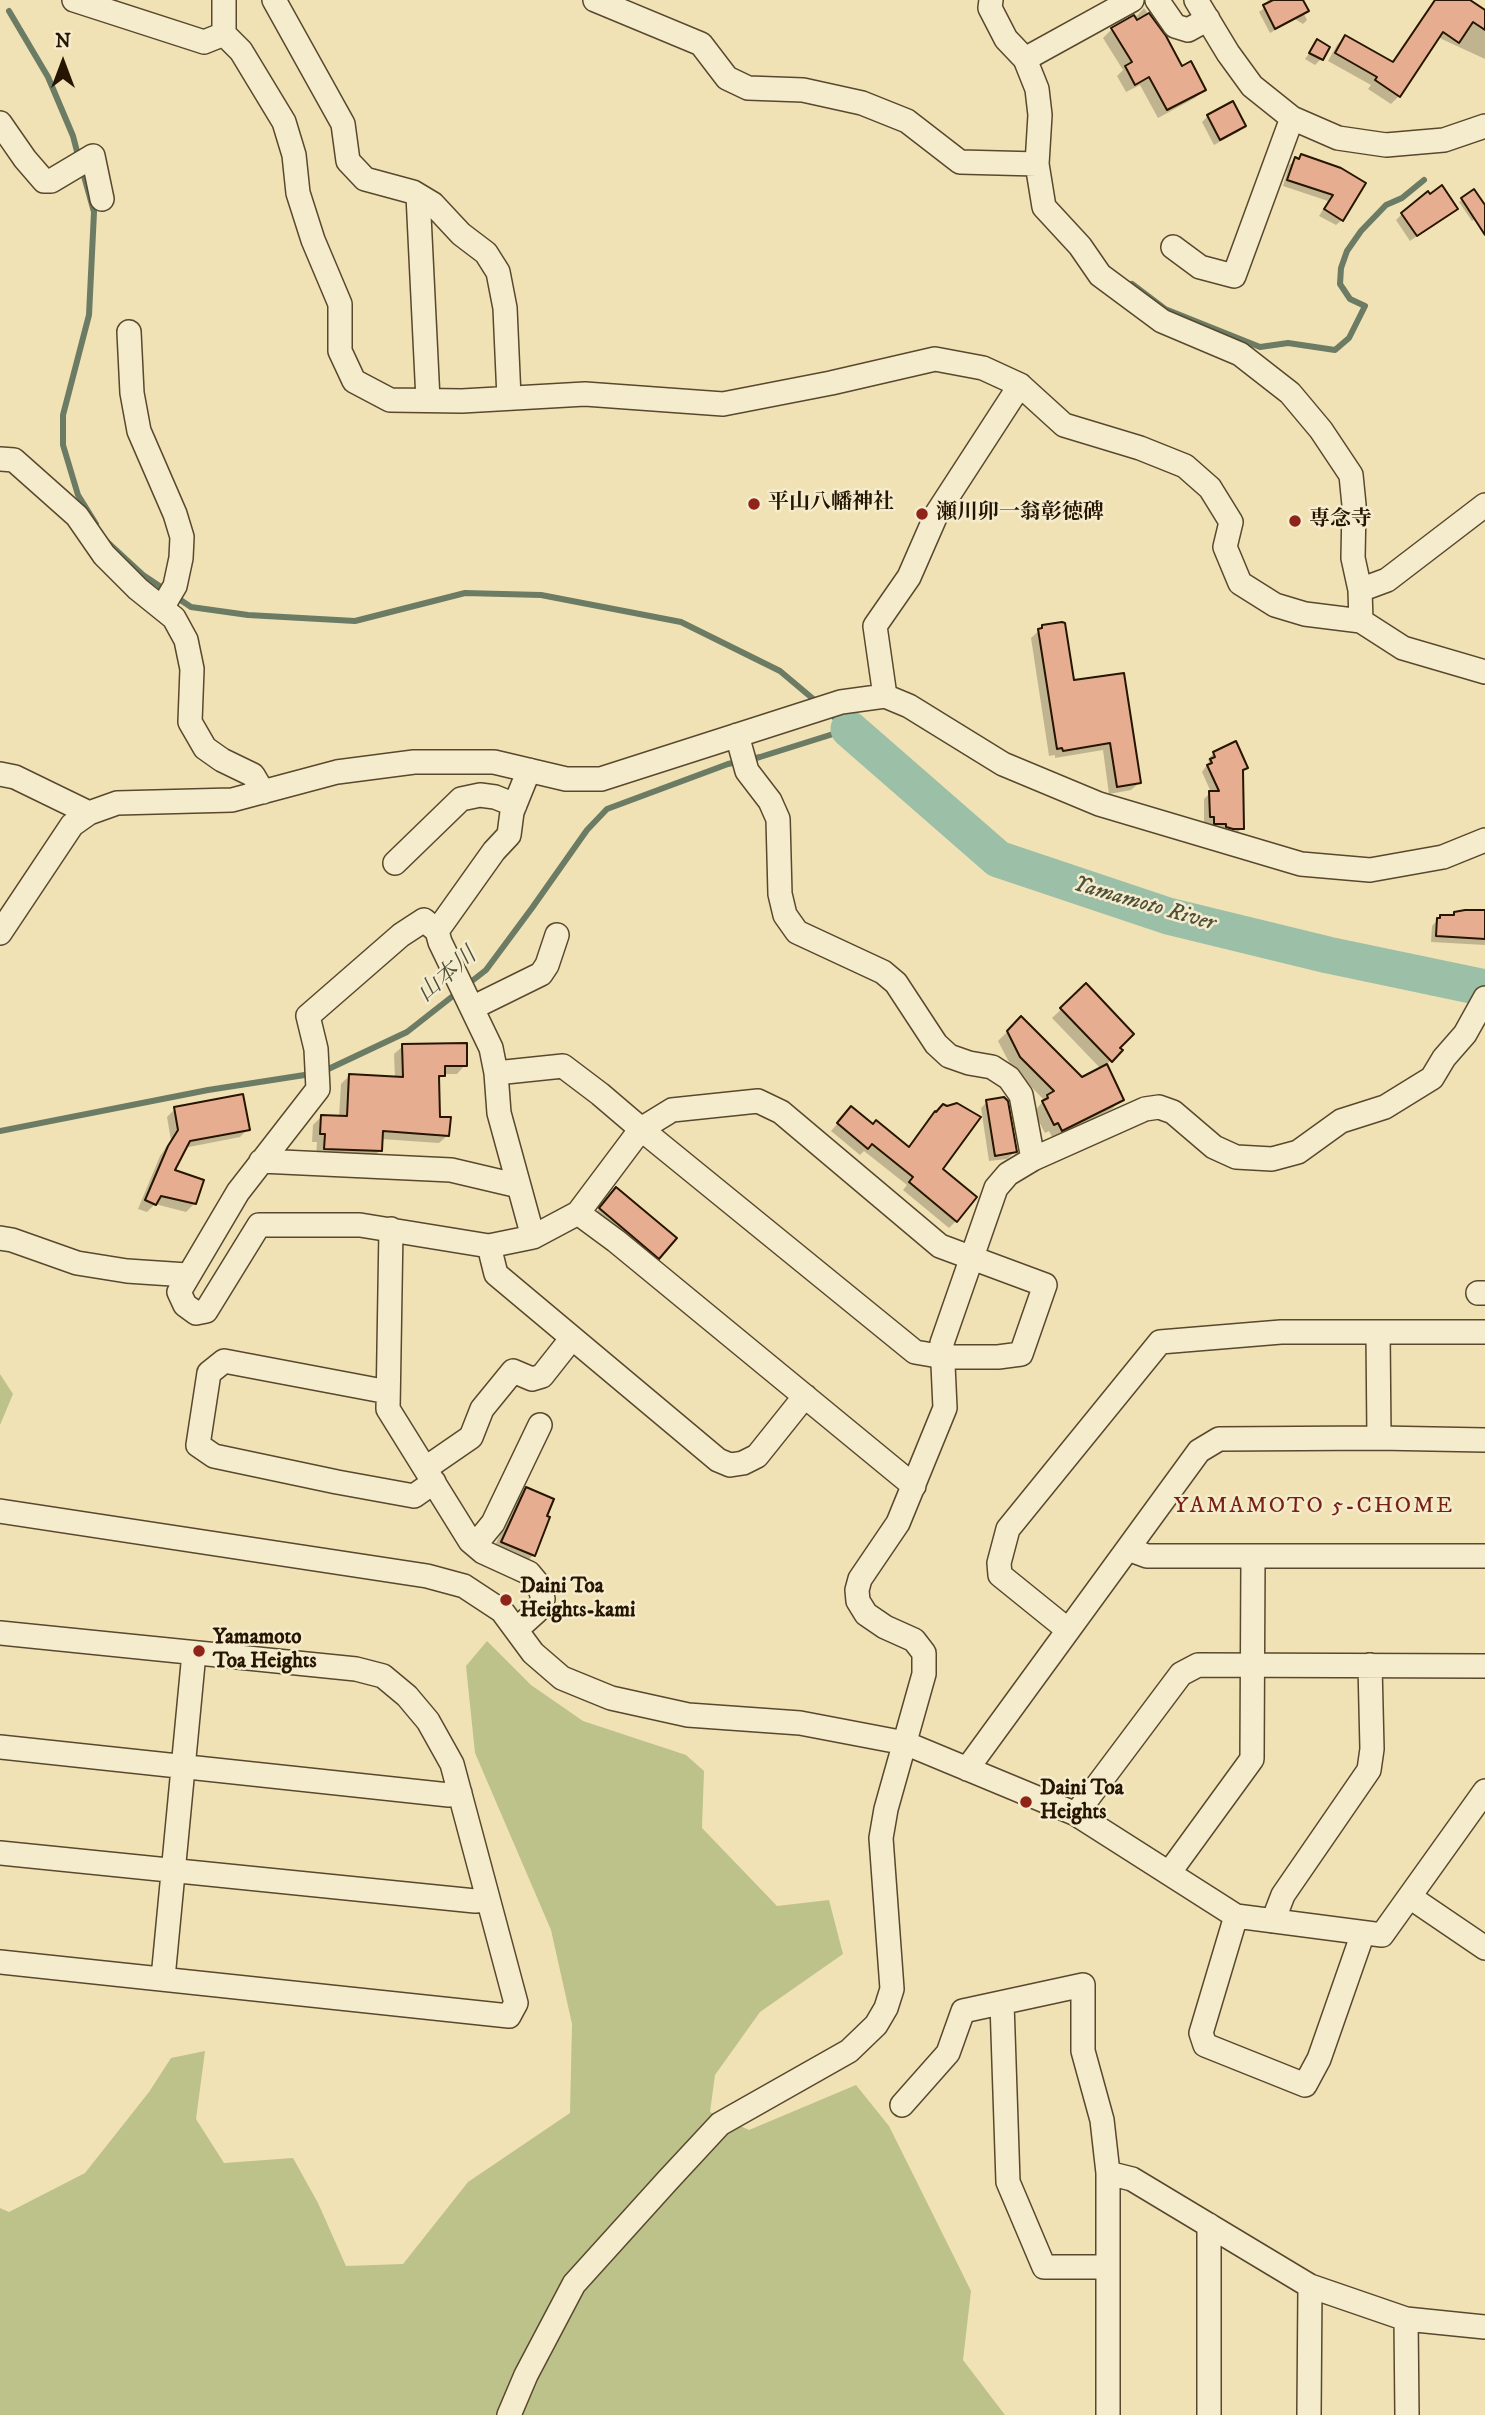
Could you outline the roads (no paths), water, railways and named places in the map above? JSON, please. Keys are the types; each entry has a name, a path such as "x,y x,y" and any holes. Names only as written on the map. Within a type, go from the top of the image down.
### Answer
{"street":[{"path":"74,0 204,42 224,34"},
{"path":"225,0 224,34 241,51 284,122 294,155 298,193 313,240 341,304 340,351 354,381 390,400 585,394 723,404 935,359 983,368 1020,386 1064,425 1140,448 1185,466 1210,488 1231,522 1225,547 1240,583 1275,605 1305,614 1361,621 1403,648 1485,672"},
{"path":"274,0 343,124 348,161 365,179 418,195 433,205 461,234 486,253 498,272 505,308 509,398"},
{"path":"595,0 701,44 727,78 748,88 803,90 862,103 907,121 960,162 1037,164"},
{"path":"991,0 990,8 1006,39 1025,59 1037,89 1037,164 1044,206 1080,246 1100,275 1162,321 1240,354 1290,393 1321,430 1351,475 1354,505 1353,558 1360,590 1361,621"},
{"path":"1025,59 1132,0"},
{"path":"1157,0 1175,26 1188,30 1202,10 1252,86 1292,118 1338,138 1386,145 1444,140 1485,126"},
{"path":"1173,247 1200,267 1234,276 1292,118"},
{"path":"0,123 44,181 51,181 93,156 102,199"},
{"path":"418,195 428,400"},
{"path":"130,332 132,393 139,431 175,514 182,537 176,586 162,608"},
{"path":"886,696 875,626 909,577 937,513 1020,386"},
{"path":"0,459 14,460 77,516 104,555 138,589 174,618 186,640 192,669 190,722 205,748 222,760 253,775 263,792"},
{"path":"1360,590 1387,580 1485,505"},
{"path":"0,933 72,825 89,813 117,803 232,800 337,772 414,762 494,762 566,779 601,779 841,702 886,696 909,706 1003,764 1099,804 1301,864 1370,870 1443,857 1485,839"},
{"path":"737,735 747,771 770,801 778,819 780,894 785,915 797,932 883,972 896,983 936,1044 949,1056 992,1067 1010,1078 1021,1095 1034,1159"},
{"path":"437,931 509,835 515,805 529,770"},
{"path":"0,774 36,787 89,813"},
{"path":"395,863 461,799 480,795 495,797 515,805"},
{"path":"496,1073 563,1066 641,1129 915,1352 944,1357 998,1357 1021,1354 1045,1285 940,1247 782,1112 758,1101 672,1110 641,1129 578,1213 533,1237 489,1246 360,1225 259,1225 206,1311 196,1313 185,1305 179,1292 238,1192 318,1089 316,1049 308,1016 401,934 424,920 437,931 491,1048 499,1112 533,1237"},
{"path":"463,990 541,974 547,965 557,934"},
{"path":"509,2415 526,2375 574,2284 720,2124 849,2051 876,2025 886,2008 892,1989 881,1838 886,1809 924,1674 925,1653 914,1640 885,1627 866,1614 858,1601 857,1590 860,1579 898,1523 945,1408 942,1343 996,1188 1008,1174 1034,1159 1145,1109 1159,1108 1173,1112 1214,1147 1236,1157 1272,1159 1298,1152 1342,1121 1385,1107 1432,1077 1465,1034 1485,998"},
{"path":"261,1161 452,1170 519,1186"},
{"path":"578,1213 914,1486"},
{"path":"391,1229 388,1409 475,1545 529,1573 539,1585 543,1599 537,1611 516,1630"},
{"path":"0,1238 77,1263 127,1271 187,1275"},
{"path":"489,1246 496,1274 719,1460 730,1465 743,1464 757,1456 805,1396"},
{"path":"1068,1630 1000,1575 999,1563 1007,1529 1160,1342 1281,1332 1485,1332"},
{"path":"1378,1332 1379,1438"},
{"path":"388,1392 224,1361 209,1373 198,1445 215,1456 414,1496 430,1475 471,1437 482,1409 513,1371 532,1379 542,1376 572,1338"},
{"path":"475,1545 493,1523 540,1425"},
{"path":"967,1769 1199,1451 1219,1439 1485,1440"},
{"path":"0,1511 427,1577 464,1586 502,1611 533,1653 562,1678 611,1698 688,1715 800,1723 905,1743 1076,1814 1236,1916 1382,1935 1485,1791"},
{"path":"1128,1549 1147,1556 1485,1556"},
{"path":"1169,1873 1252,1759 1253,1556"},
{"path":"0,1633 356,1669 383,1676 407,1696 428,1721 452,1764 516,2003 509,2016 0,1962"},
{"path":"163,1978 194,1653"},
{"path":"1076,1814 1181,1674 1198,1665 1485,1666"},
{"path":"1273,1921 1283,1895 1369,1770 1372,1749 1370,1665"},
{"path":"0,1747 460,1793"},
{"path":"0,1853 475,1901 488,1900"},
{"path":"1410,1897 1485,1948"},
{"path":"1236,1916 1201,2033 1205,2046 1305,2085 1319,2059 1363,1933"},
{"path":"902,2105 948,2053 963,2011 1083,1985 1083,2051 1102,2120 1108,2173 1108,2415"},
{"path":"1002,2003 1008,2182 1044,2267 1108,2267"},
{"path":"1108,2173 1132,2179 1310,2286 1406,2319 1485,2327"},
{"path":"1209,2225 1209,2415"},
{"path":"1309,2415 1310,2286"},
{"path":"1406,2319 1407,2415"}],"waterway":[{"path":"9,11 48,77 73,136 79,159"},
{"path":"82,169 94,212 89,315 63,415 63,445 78,495 96,524"},
{"path":"1132,284 1165,309 1260,347 1288,343 1335,350 1349,338 1365,306 1350,299 1340,284 1341,268 1347,251 1361,231 1386,205 1402,198 1424,180"},
{"path":"105,540 143,575 167,591"},
{"path":"176,597 191,607 248,615 355,621 465,593 541,595 681,622 780,671 818,703"},
{"path":"829,713 849,729"},
{"name":"山本川","path":"322,1072 407,1032 486,970 587,830 607,809 728,764 760,757 849,729"},
{"name":"Yamamoto River","path":"849,729 998,859 1168,916 1328,955 1485,988"},
{"name":"山本川","path":"0,1131 208,1090 311,1074"}],"place":[{"name":"平山八幡神社","path":"754,504"},
{"name":"瀬川卯一翁彰徳碑","path":"922,514"},
{"name":"専念寺","path":"1295,521"},
{"name":"Daini Toa Heights-kami","path":"506,1600"},
{"name":"Yamamoto Toa Heights","path":"199,1651"},
{"name":"Daini Toa Heights","path":"1026,1802"}],"district":[{"name":"YAMAMOTO 5-CHOME","path":"1314,1507"}]}
